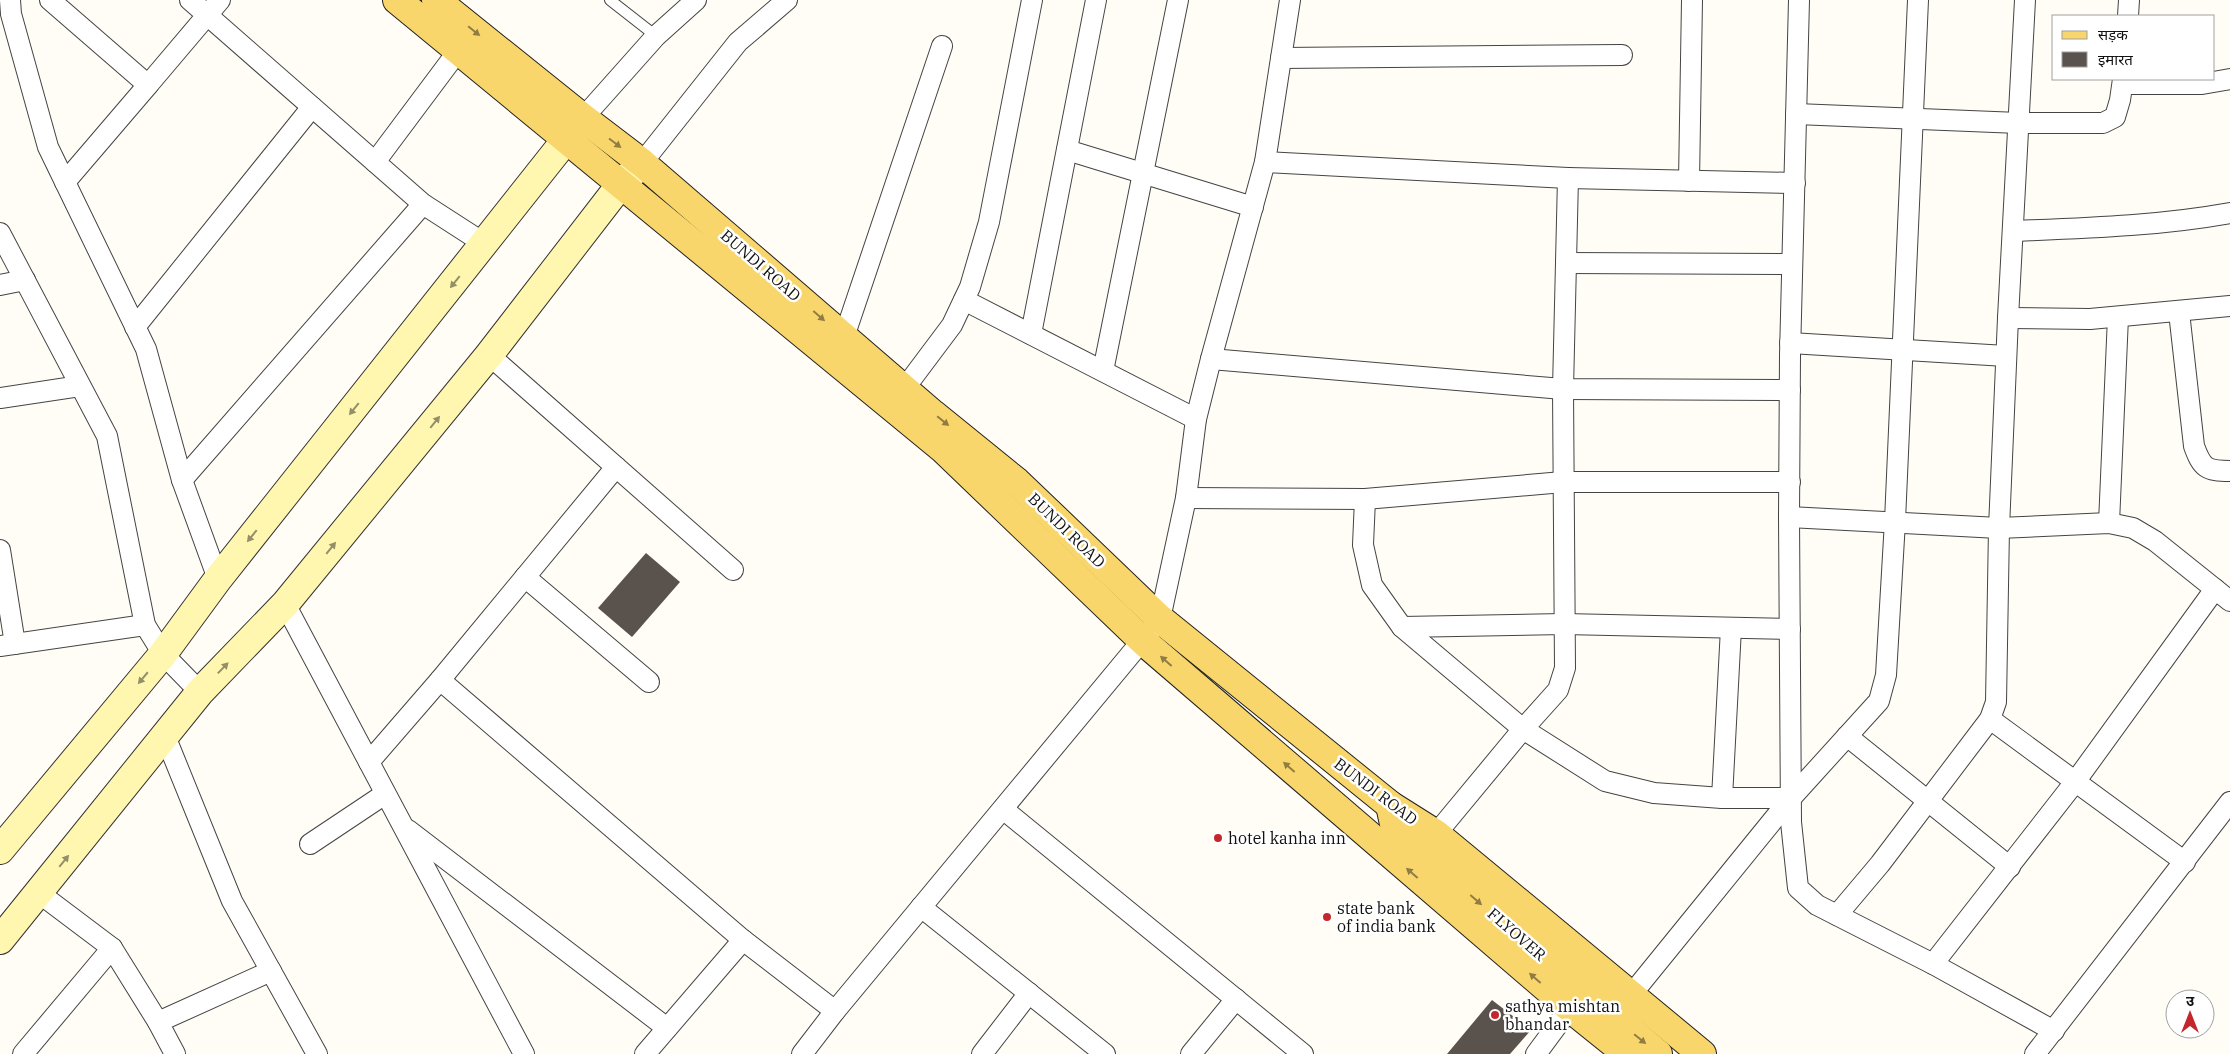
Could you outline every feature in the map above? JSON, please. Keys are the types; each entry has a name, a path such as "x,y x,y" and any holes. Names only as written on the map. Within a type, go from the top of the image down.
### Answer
{"main road":[{"name":"BUNDI ROAD","path":"397,0 458,51 575,129 642,163 904,389 1017,482 1160,619 1390,805 1431,845 1631,995 1702,1054"},
{"name":"BUNDI ROAD","path":"436,0 575,129 621,184 943,449 1143,641 1570,1008 1627,1054"},
{"name":"FLYOVER","path":"1431,845 1658,1054"}],"street":[{"path":"10,0 11,14 48,147 146,349 182,480 218,579"},
{"path":"50,0 148,85"},
{"path":"190,0 423,204 485,244"},
{"path":"65,182 220,0"},
{"path":"0,850 163,654 218,579 575,129 656,36 696,0"},
{"path":"0,940 200,692 285,604 489,355 621,184 642,163 738,42 787,0"},
{"path":"904,389 952,324 970,288 989,222 1032,0"},
{"path":"1031,334 1096,0"},
{"path":"1103,371 1178,0"},
{"path":"802,1054 834,1011 1160,619 1186,498 1196,419 1265,162 1290,0"},
{"path":"1689,181 1692,0"},
{"path":"1799,0 1790,343 1789,516 1791,822 1798,888 1817,905 1934,964 2054,1031"},
{"path":"1631,995 1791,798 1878,701 1886,675 1895,521 1918,0"},
{"path":"1837,915 1880,864 1990,719 1996,702 1999,528 2006,356 2020,123 2025,0"},
{"path":"2128,15 2129,0"},
{"path":"844,337 942,46"},
{"path":"375,162 458,51"},
{"path":"1281,58 1622,55"},
{"path":"1796,114 2020,123 2103,123 2114,116 2123,81 2202,84 2230,79"},
{"path":"136,327 312,107"},
{"path":"1067,150 1253,207"},
{"path":"1265,162 1568,178 1794,183"},
{"path":"1431,845 1523,729 1558,690 1565,668 1564,389 1568,178"},
{"path":"182,480 423,204"},
{"path":"2013,231 2120,227 2194,220 2230,214"},
{"path":"0,234 107,436 145,625 163,654 200,692"},
{"path":"1566,262 1792,264"},
{"path":"0,285 25,280"},
{"path":"964,300 1196,419"},
{"path":"2008,318 2090,319 2230,306"},
{"path":"2179,312 2194,446 2200,463 2209,470 2230,471"},
{"path":"2109,523 2118,316"},
{"path":"1790,343 2006,356"},
{"path":"489,355 733,570"},
{"path":"1211,359 1564,389 1790,390"},
{"path":"0,398 80,386"},
{"path":"369,762 440,680 616,467"},
{"path":"1186,498 1365,499 1564,482 1790,482"},
{"path":"1365,499 1363,545 1365,562 1372,584 1402,627 1523,729 1605,781 1654,792 1722,798 1791,798"},
{"path":"1789,516 1999,528 2109,523 2133,528 2155,541 2222,595 1934,964"},
{"path":"0,550 7,645 145,625"},
{"path":"525,577 649,682"},
{"path":"285,604 524,1054"},
{"path":"1402,627 1564,624 1790,629"},
{"path":"1722,798 1731,628"},
{"path":"440,680 743,940 834,1011"},
{"path":"1990,719 2185,862"},
{"path":"165,736 232,902 317,1054"},
{"path":"1847,736 2010,867"},
{"path":"310,844 386,794"},
{"path":"2035,1054 2230,802"},
{"path":"1003,809 1302,1054"},
{"path":"403,826 667,1028"},
{"path":"39,892 112,948 158,1022 174,1054"},
{"path":"921,907 1105,1054"},
{"path":"645,1054 743,940"},
{"path":"23,1054 112,948"},
{"path":"158,1022 271,971"},
{"path":"982,1054 1029,993"},
{"path":"1191,1054 1236,999"},
{"path":"1536,1054 1570,1008"}],"lane":[{"path":"610,0 656,36"}],"building":[{"path":"646,553 680,582 632,637 598,608"},
{"name":"sathya mishtan bhandar","path":"1492,1000 1531,1030 1510,1054 1447,1054"}],"place":[{"name":"hotel kanha inn","path":"1218,838"},
{"name":"state bank of india bank","path":"1327,917"},
{"name":"sathya mishtan bhandar","path":"1495,1015"}]}
